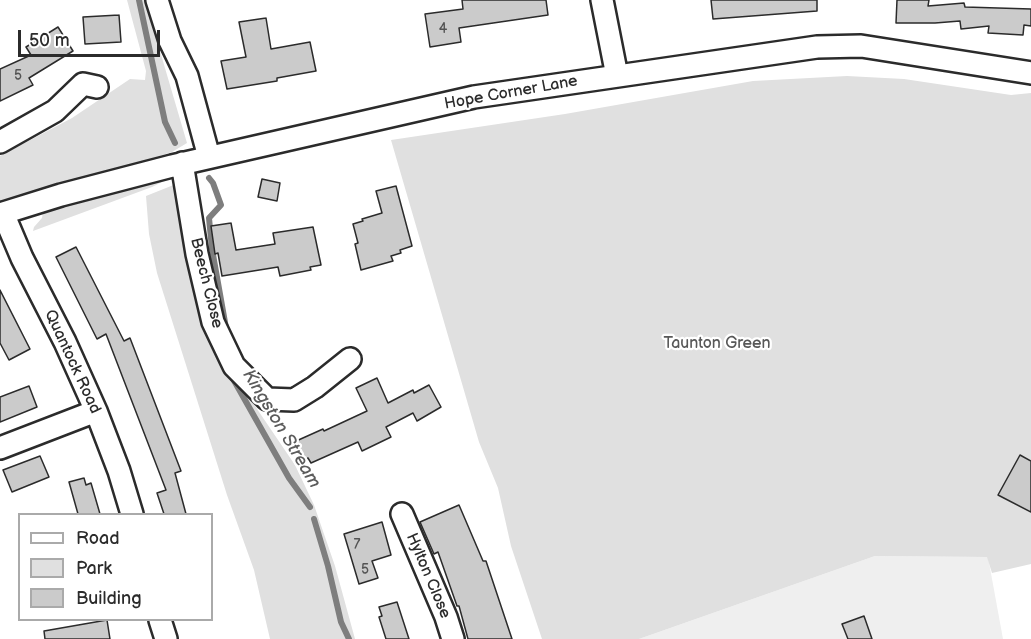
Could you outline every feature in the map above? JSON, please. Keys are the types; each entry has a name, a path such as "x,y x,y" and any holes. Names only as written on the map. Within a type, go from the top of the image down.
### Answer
{"street":[{"path":"157,0 170,41 187,76 209,158"},
{"path":"602,0 617,76"},
{"name":"Hope Corner Lane","path":"1,214 61,195 182,164 474,98 817,47 861,46 1031,73"},
{"path":"0,142 55,111 86,80"},
{"name":"Beech Close","path":"182,164 197,254 213,322 234,366 267,399 294,400 315,387 350,359"},
{"name":"Quantock Road","path":"1,214 65,342 96,411 119,471 132,513"},
{"path":"0,448 96,411"},
{"name":"Hylton Close","path":"402,514 446,617 453,639"},
{"path":"160,621 166,639"}],"shaded area":[{"path":"875,556 988,557 1003,639 639,639"}],"green space":[{"path":"127,0 145,0 187,143 172,152 0,206 0,156 72,118 130,79 145,80 146,71"},
{"name":"Taunton Green","path":"847,76 904,79 1011,95 1031,93 1031,564 992,573 987,557 875,556 639,639 542,639 511,546 498,488 479,442 391,140 565,114 753,81"},
{"path":"164,177 164,181 152,187 33,231 42,218 43,212"},
{"path":"181,182 209,332 295,465 314,505 335,566 355,639 270,639 254,570 227,495 157,273 149,234 146,196"}],"building":[{"path":"462,0 546,0 548,15 459,28 461,42 430,47 425,14 463,9"},
{"path":"711,0 817,0 817,11 713,19"},
{"path":"897,0 929,0 928,6 964,3 965,7 1031,9 1031,26 1024,25 1023,35 988,33 989,26 961,29 960,21 896,23"},
{"path":"119,15 121,42 85,44 83,17"},
{"path":"266,18 271,49 310,42 316,71 277,78 277,81 227,89 221,61 246,57 239,22"},
{"path":"58,27 73,51 29,78 33,85 0,101 0,69 31,55 26,47"},
{"path":"262,179 280,183 277,201 258,197"},
{"path":"396,186 412,246 391,256 393,261 361,270 353,224 382,213 376,191"},
{"path":"231,223 236,250 275,244 273,233 313,227 321,265 310,267 311,270 280,276 278,267 222,276 218,253 215,254 211,226"},
{"path":"76,247 124,341 130,338 181,471 175,473 186,513 164,513 157,493 166,490 106,334 97,339 56,257"},
{"path":"0,290 30,349 9,360 0,343"},
{"path":"377,378 388,403 413,390 414,393 429,385 441,407 417,421 413,413 386,427 391,437 362,451 358,442 311,463 308,458 303,461 294,442 367,411 356,388"},
{"path":"29,386 37,407 0,422 0,397"},
{"path":"1020,455 1031,461 1031,512 998,495"},
{"path":"40,456 49,477 12,492 3,470"},
{"path":"84,478 86,485 91,483 100,513 78,513 69,482"},
{"path":"459,505 483,561 486,561 512,639 468,639 459,606 457,606 438,552 434,554 420,522"},
{"path":"382,522 391,555 372,561 378,578 359,584 344,534"},
{"path":"397,602 409,639 386,639 379,617 382,616 379,607"},
{"path":"864,616 872,639 848,639 842,624"},
{"path":"107,621 110,639 45,639 44,631"}],"waterway":[{"name":"Kingston Stream","path":"139,0 165,122 175,143"},
{"name":"Kingston Stream","path":"209,178 221,205 209,218 226,328"},
{"name":"Kingston Stream","path":"232,377 289,478 310,507"},
{"name":"Kingston Stream","path":"314,519 341,622 349,639"}]}
